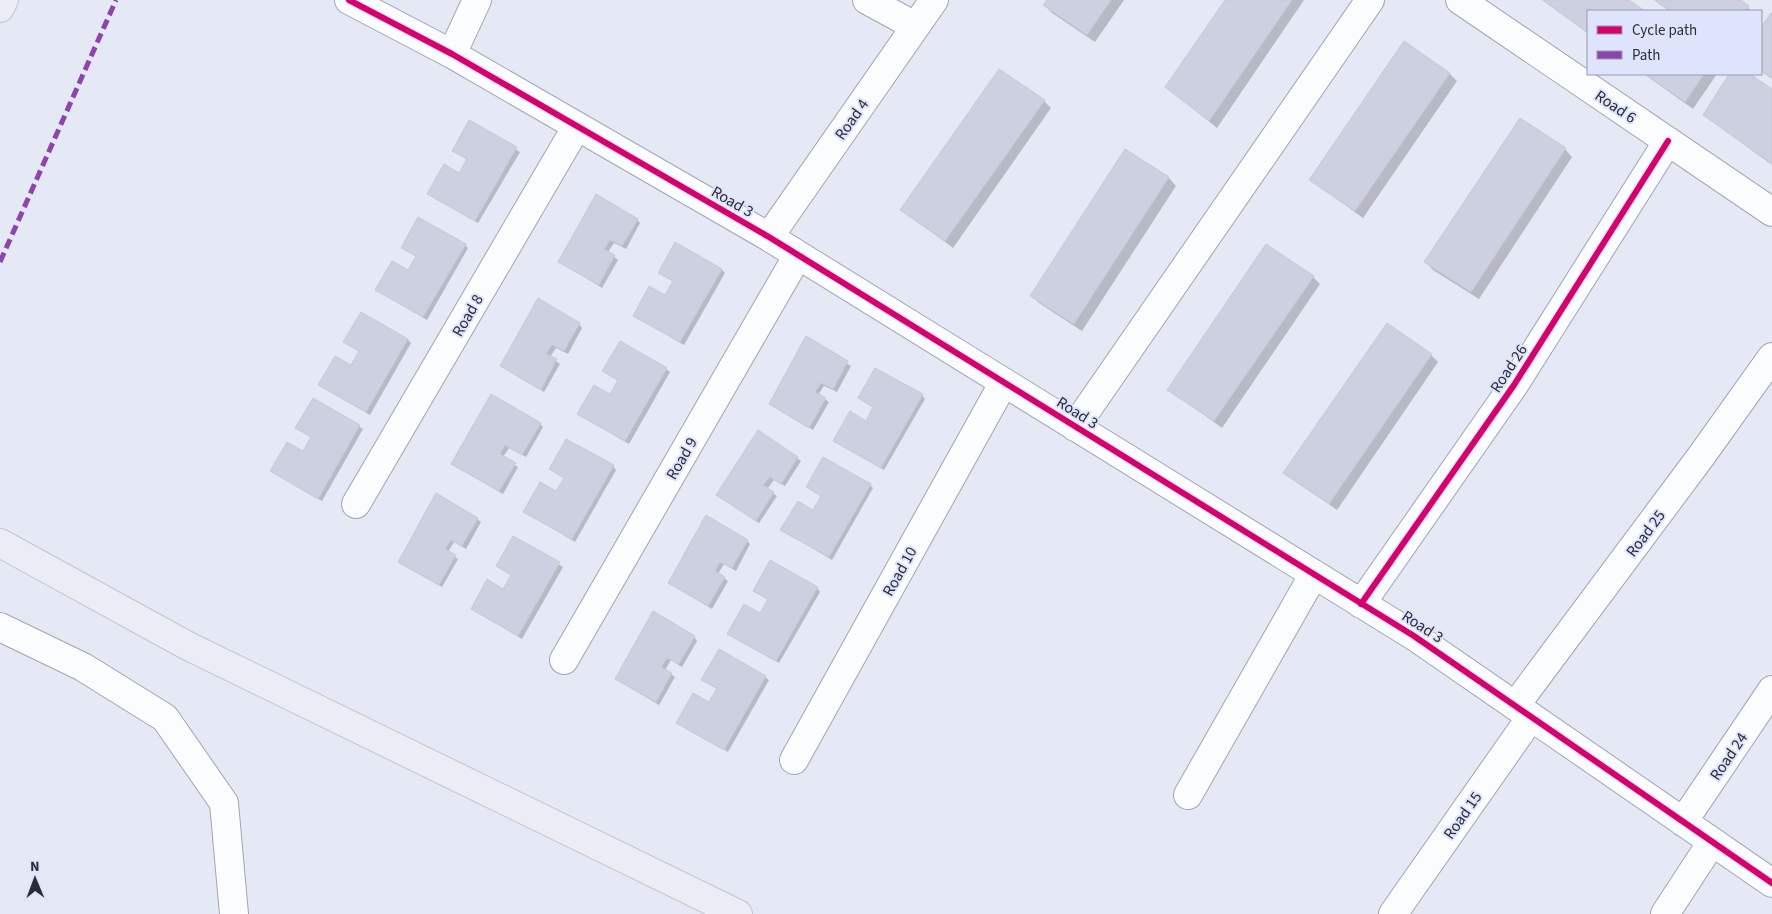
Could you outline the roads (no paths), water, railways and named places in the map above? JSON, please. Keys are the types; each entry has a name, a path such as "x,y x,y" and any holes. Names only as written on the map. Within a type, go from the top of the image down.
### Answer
{"main road":[{"path":"0,8 4,0"},
{"path":"0,543 188,646 738,914"}],"street":[{"name":"Road 3","path":"349,0 452,54 769,237 1414,636 1772,883"},
{"path":"452,54 477,0"},
{"path":"867,0 915,26"},
{"name":"Road 4","path":"769,237 934,0"},
{"path":"1075,426 1370,0"},
{"name":"Road 6","path":"1460,0 1772,212"},
{"name":"Road 8","path":"356,504 577,126"},
{"name":"Road 26","path":"1361,604 1514,385 1668,141"},
{"name":"Road 9","path":"564,660 798,255"},
{"name":"Road 25","path":"1523,712 1772,357"},
{"name":"Road 10","path":"794,760 1004,382"},
{"path":"1188,795 1314,574"},
{"path":"0,627 83,667 165,718 224,803 234,914"},
{"name":"Road 24","path":"1683,822 1772,690"},
{"name":"Road 15","path":"1393,914 1523,712"},
{"path":"1665,914 1712,842"}]}
